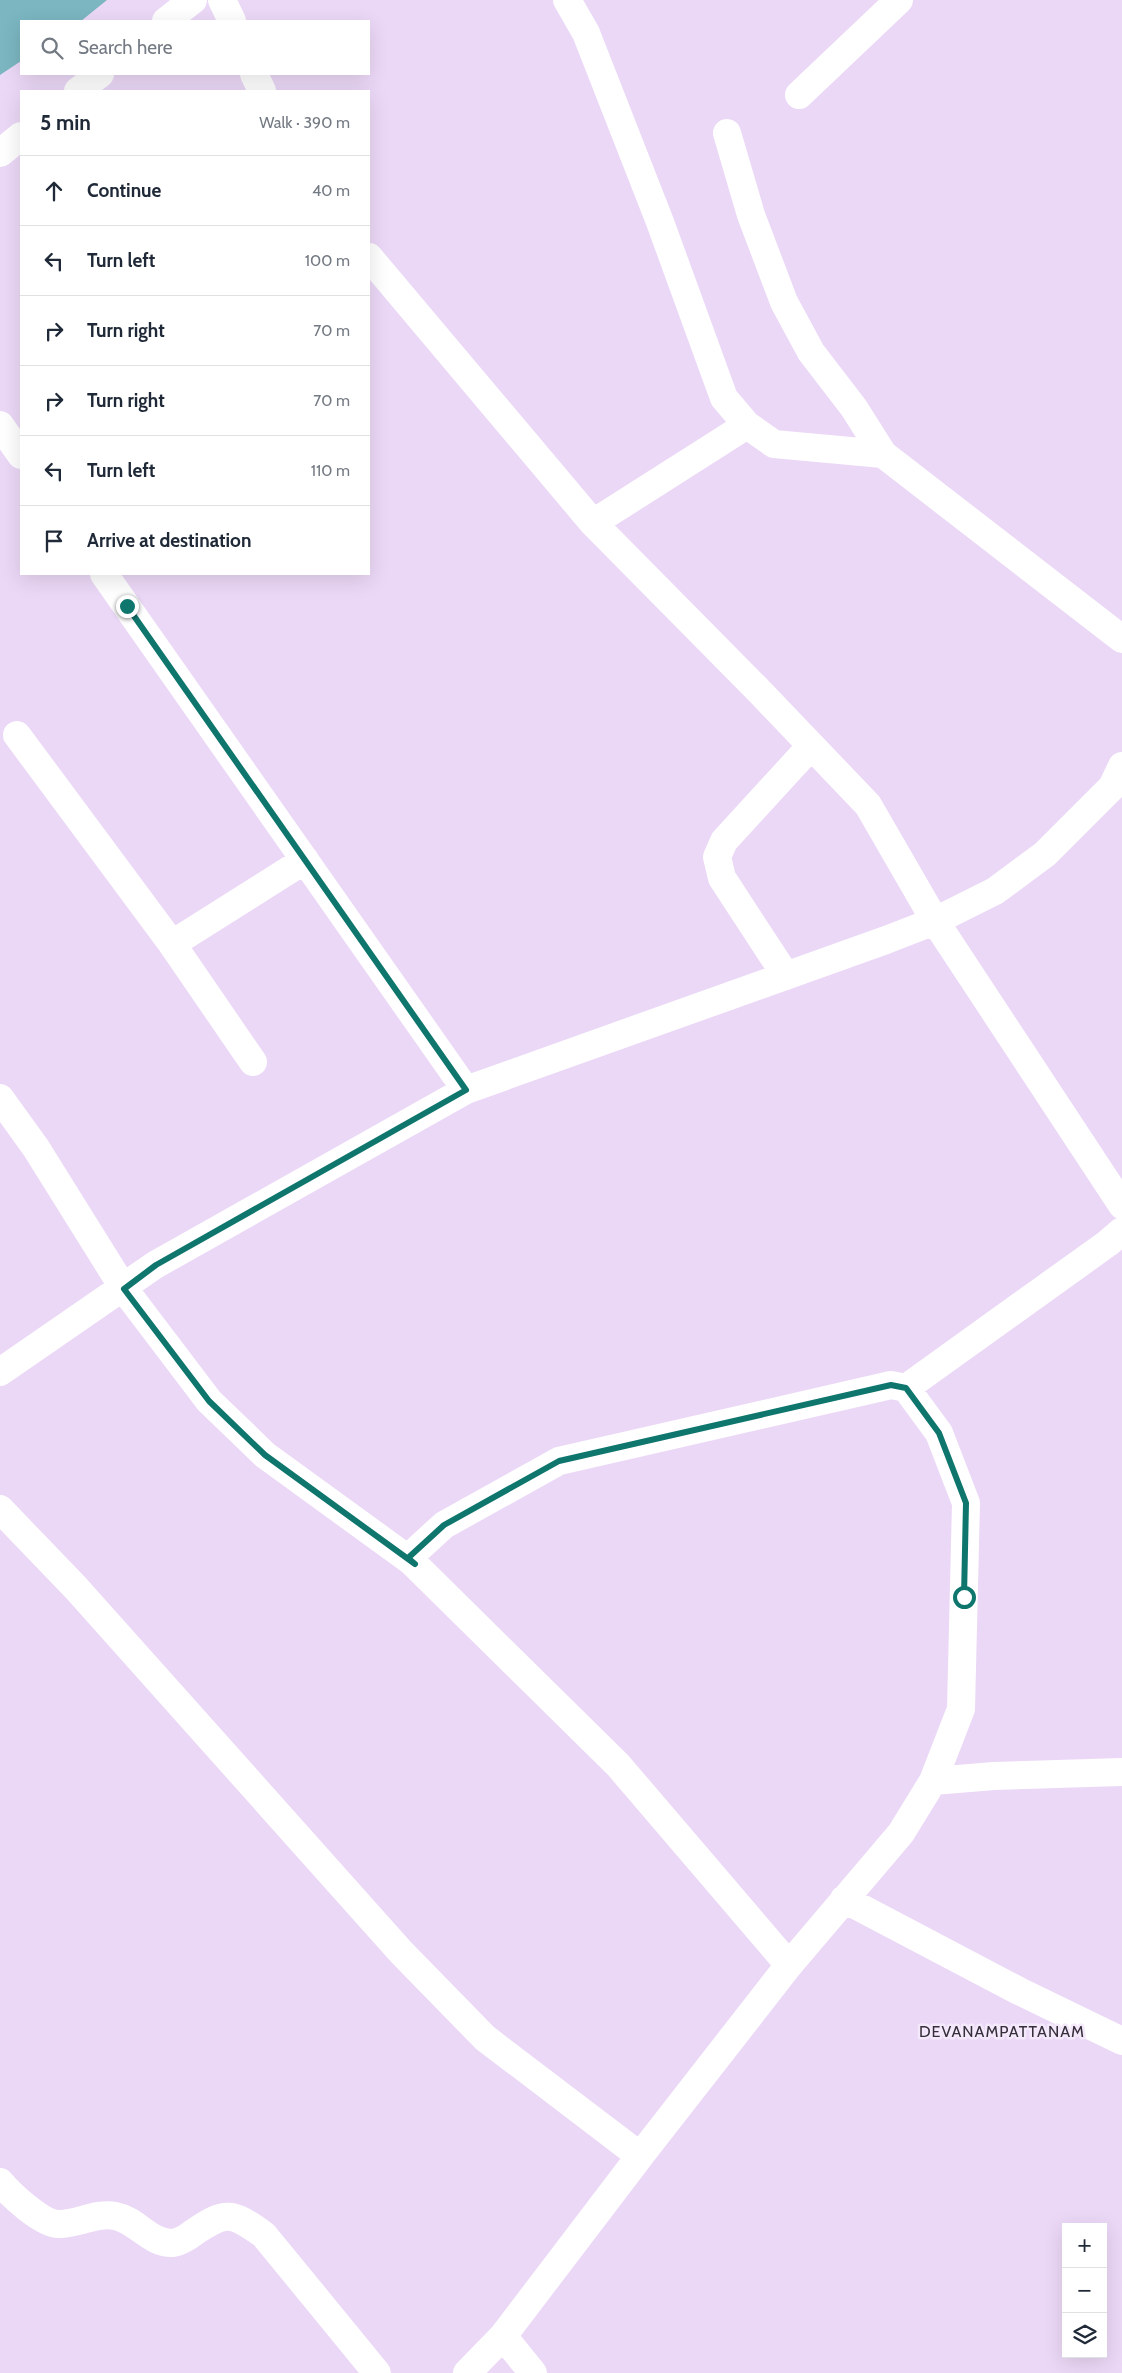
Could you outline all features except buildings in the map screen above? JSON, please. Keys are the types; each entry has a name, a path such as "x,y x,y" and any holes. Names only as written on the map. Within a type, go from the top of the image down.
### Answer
{"street":[{"path":"167,20 193,0"},
{"path":"222,0 232,20"},
{"path":"567,0 590,42 660,222 724,398 747,425 774,444 883,454"},
{"path":"799,95 899,0"},
{"path":"79,90 99,75"},
{"path":"254,75 262,90"},
{"path":"727,133 751,215 784,302 811,352 854,408 883,454 1122,639"},
{"path":"0,153 20,137"},
{"path":"370,257 593,524 868,805 935,921 1122,1205"},
{"path":"0,425 20,454"},
{"path":"593,524 747,425"},
{"path":"105,575 466,1090"},
{"path":"18,735 172,944 253,1062"},
{"path":"786,976 722,878 717,857 724,841 811,746"},
{"path":"0,1372 124,1289 156,1265 466,1090 935,921 995,891 1045,854 1112,787 1122,766"},
{"path":"172,944 305,860"},
{"path":"0,1098 36,1148 124,1289 209,1401 265,1455 415,1564"},
{"path":"906,1388 1117,1246"},
{"path":"467,2373 503,2336 789,1965 900,1833 933,1781 961,1709 966,1503 939,1433 906,1388 891,1385 559,1461 444,1525 408,1558 618,1765 789,1965"},
{"path":"0,1509 76,1588 401,1952 485,2038 640,2156"},
{"path":"933,1781 994,1776 1122,1772"},
{"path":"844,1899 1019,1991 1122,2041"},
{"path":"0,2182 31,2212 58,2224 92,2216 115,2216 135,2225 160,2242 175,2243 212,2220 228,2215 246,2222 264,2235 377,2373"},
{"path":"503,2336 533,2373"}],"shaded area":[{"path":"0,0 107,0 82,20 20,20 20,62 0,75"}],"district":[{"name":"DEVANAMPATTANAM","path":"1002,2031"}],"route":[{"path":"127,606 466,1090 156,1265 124,1289 209,1401 265,1455 415,1564 408,1558 444,1525 559,1461 891,1385 906,1388 939,1433 966,1503 964,1597"}]}
